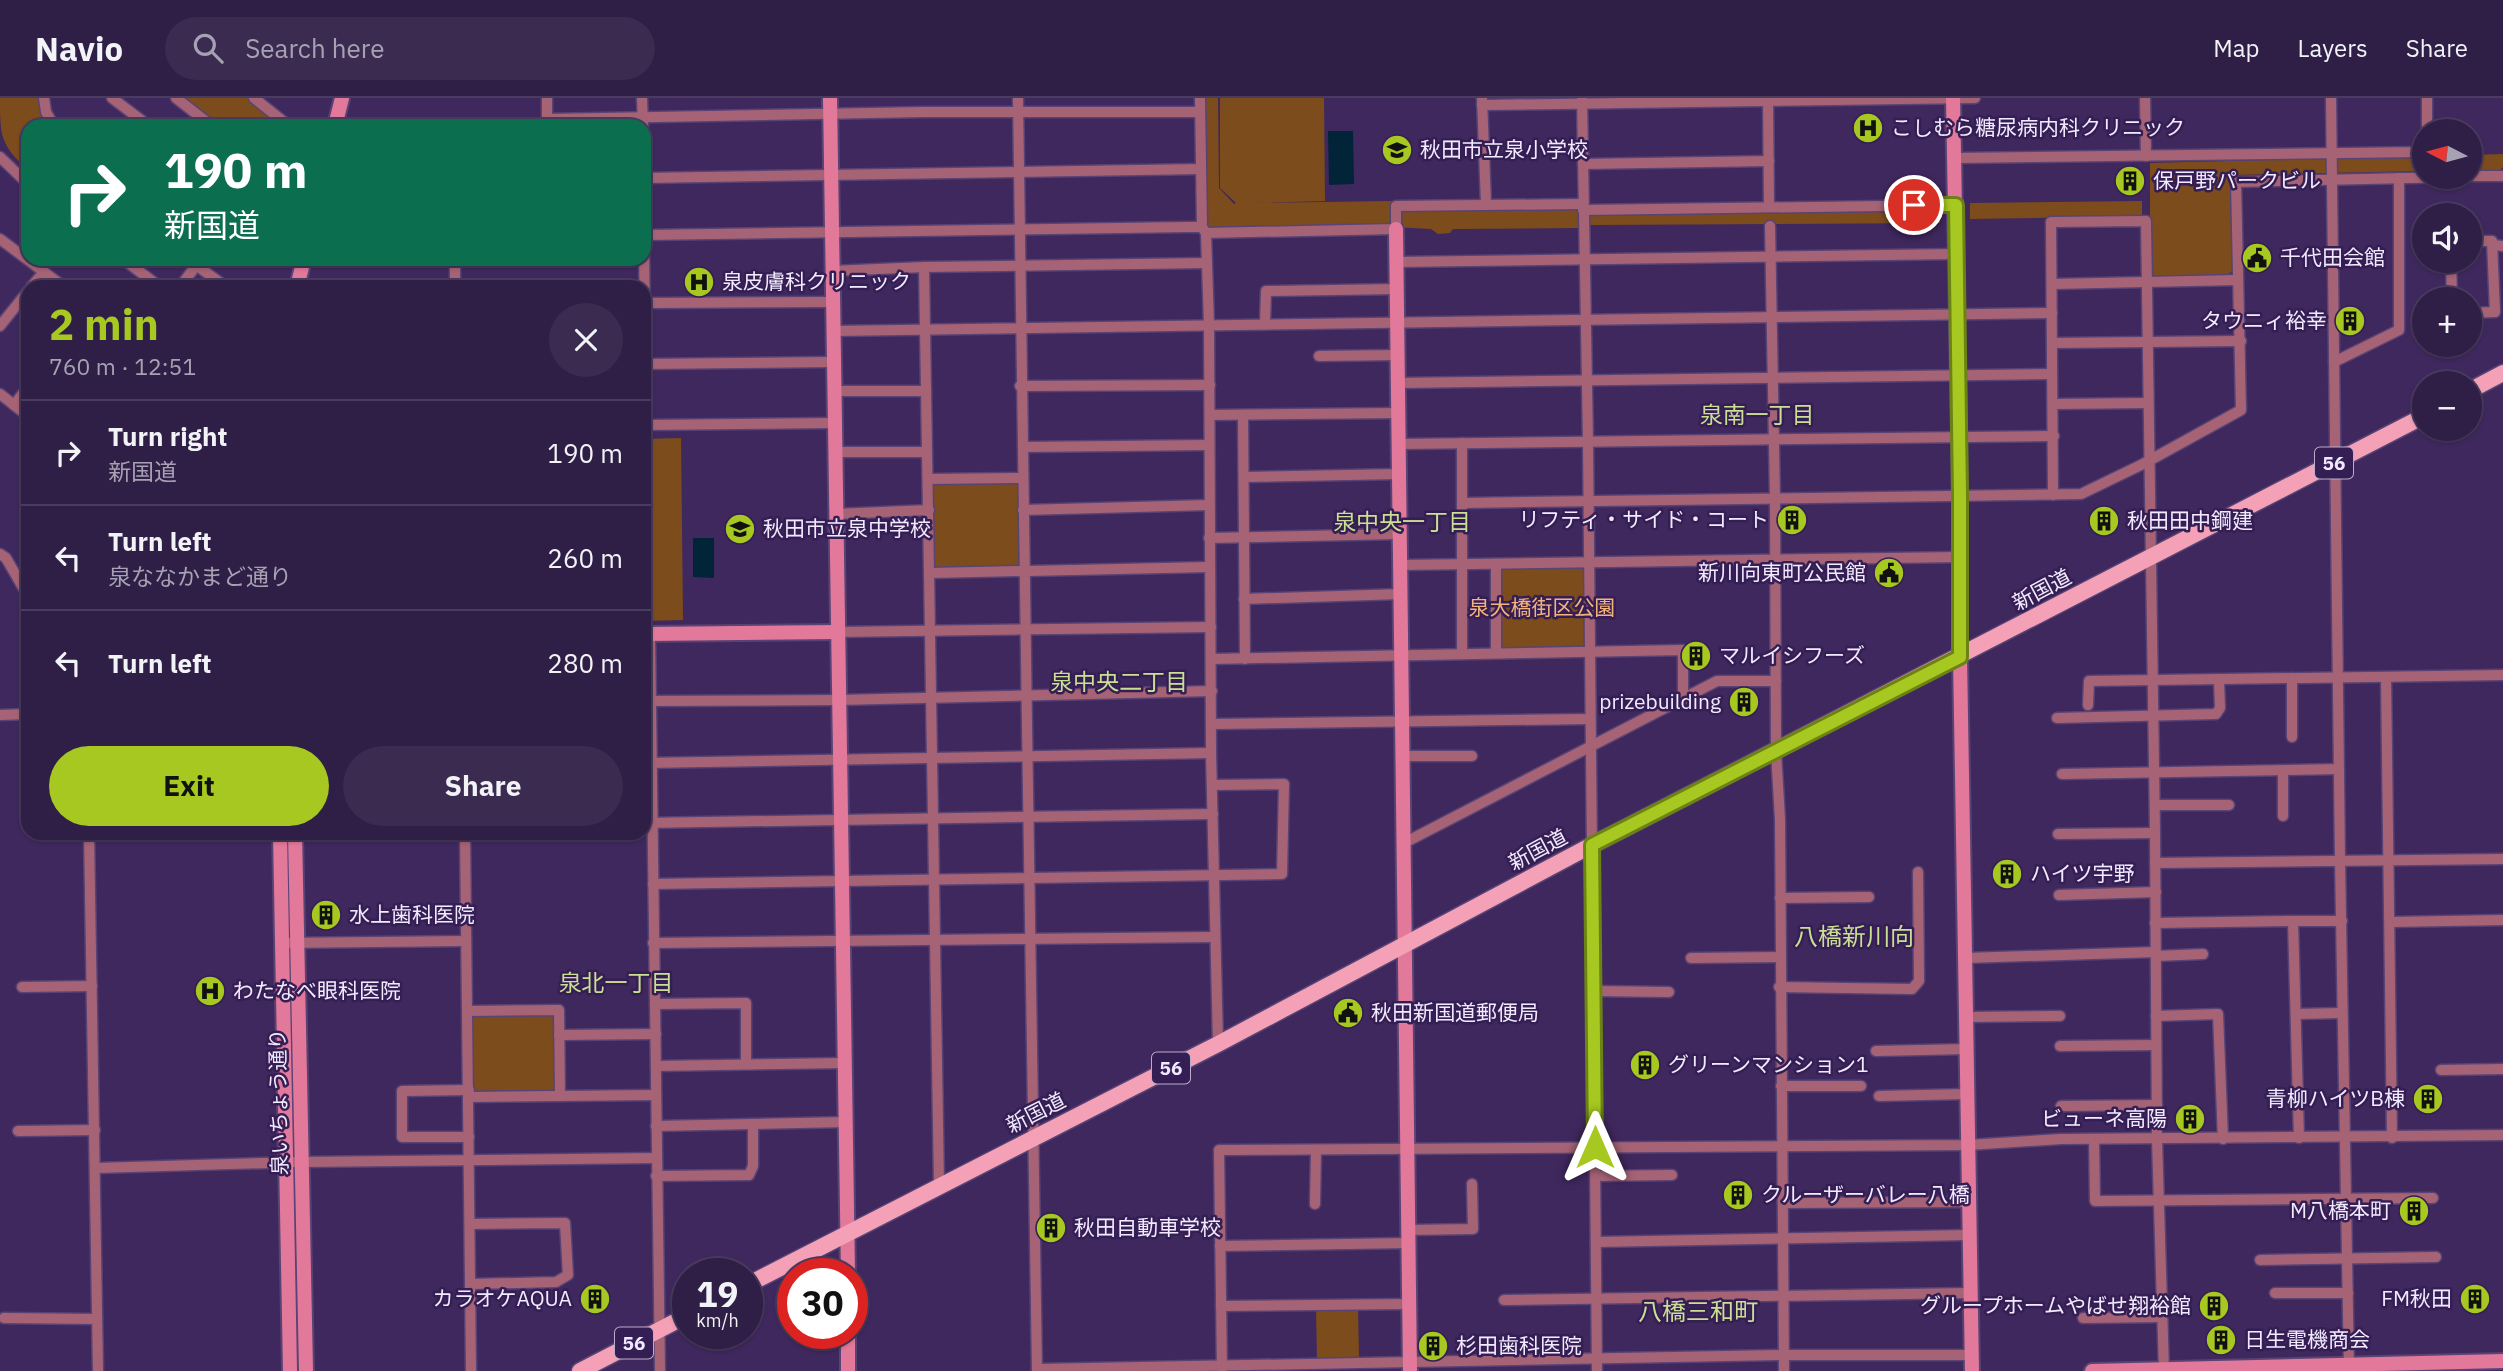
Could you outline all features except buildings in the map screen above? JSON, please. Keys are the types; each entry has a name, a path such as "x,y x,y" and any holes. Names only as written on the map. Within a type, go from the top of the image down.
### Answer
{"main road":[{"path":"2482,384 2503,373"},
{"name":"新国道","path":"763,1276 1218,1044 1592,845 2412,422"},
{"name":"56","path":"580,1371 672,1323"}],"street":[{"path":"44,98 50,119"},
{"path":"112,98 140,119"},
{"path":"176,98 201,119"},
{"path":"254,98 280,119"},
{"path":"336,119 341,98"},
{"path":"547,98 547,119"},
{"path":"642,98 643,119"},
{"path":"830,98 848,1258"},
{"path":"1018,98 1020,386 1024,478 1037,1370 1410,1367 1550,1359 1972,1354"},
{"path":"1200,98 1209,325 1209,567 1213,724 1211,753 1218,1044"},
{"path":"1954,98 1972,1371"},
{"path":"1486,204 1482,101 1975,98"},
{"path":"2145,98 2146,156"},
{"path":"2331,98 2349,1367"},
{"path":"2427,98 2427,119"},
{"path":"1768,99 1769,206"},
{"path":"1582,101 1597,1371"},
{"path":"651,121 830,115 1200,112"},
{"path":"1955,158 2412,152"},
{"path":"1,160 21,178"},
{"path":"1583,164 1769,161"},
{"path":"651,178 1201,169"},
{"path":"2482,176 2503,176"},
{"path":"2334,362 2399,330 2399,178"},
{"path":"1462,503 2081,494 2241,410 2236,182 2412,178"},
{"path":"1410,1367 1396,206 1956,205"},
{"path":"2053,495 2051,222 2146,221 2157,1139 2164,1371"},
{"path":"1770,226 1776,752 1780,819 1783,1371"},
{"path":"651,235 1396,229"},
{"path":"0,239 21,255"},
{"path":"2482,241 2492,241 2498,246 2499,287 2495,312 2482,312"},
{"path":"1396,262 1956,254"},
{"path":"831,271 1207,263"},
{"path":"36,266 55,280"},
{"path":"132,266 151,280"},
{"path":"185,280 196,266"},
{"path":"203,266 218,280"},
{"path":"924,267 939,1185"},
{"path":"38,280 44,272"},
{"path":"2052,284 2238,280"},
{"path":"1265,324 1266,291 1397,289"},
{"path":"0,326 21,300"},
{"path":"651,303 831,302"},
{"path":"833,331 2052,313"},
{"path":"2052,343 2241,341"},
{"path":"1319,356 1398,355"},
{"path":"651,364 832,362"},
{"path":"1398,383 2052,374"},
{"path":"1020,386 1209,385"},
{"path":"833,391 926,391"},
{"path":"0,394 21,410"},
{"path":"14,405 21,396"},
{"path":"2054,404 2148,403"},
{"path":"1210,415 1399,413"},
{"path":"1243,416 1245,659"},
{"path":"651,425 833,422"},
{"path":"1399,444 2054,436"},
{"path":"1462,443 1462,654"},
{"path":"1023,447 1209,446"},
{"path":"834,452 927,452"},
{"path":"1245,477 1399,474"},
{"path":"928,479 1024,478"},
{"path":"1023,510 1209,505"},
{"path":"835,514 929,510"},
{"path":"1209,538 1399,534"},
{"path":"0,554 6,558 21,584"},
{"path":"1400,565 1960,557"},
{"path":"1496,565 1496,653"},
{"path":"930,573 1209,567"},
{"path":"1244,599 1401,594"},
{"path":"651,634 1211,627"},
{"path":"1211,659 1683,650 1683,699"},
{"path":"2088,705 2089,681 2503,675"},
{"path":"2292,678 2292,737"},
{"path":"2386,678 2392,1138"},
{"path":"1404,843 1717,681 1776,681"},
{"path":"2057,718 2216,714 2220,708 2219,681"},
{"path":"651,701 838,700 1212,691"},
{"path":"0,715 21,714"},
{"path":"1213,724 1590,719"},
{"path":"651,763 1211,753"},
{"path":"1403,756 1472,756"},
{"path":"2062,774 2339,769"},
{"path":"2283,771 2283,816"},
{"path":"653,884 1282,874 1284,784 1212,785"},
{"path":"2155,805 2229,805"},
{"path":"651,823 1213,814"},
{"path":"2058,834 2155,833"},
{"path":"89,840 98,1371"},
{"name":"泉いちょう通り","path":"281,840 289,943 293,1162 290,1371"},
{"name":"泉いちょう通り","path":"289,943 295,840"},
{"path":"465,840 471,1371"},
{"path":"649,840 653,884 656,1034 660,1371"},
{"path":"2155,863 2503,859"},
{"path":"1779,987 1912,989 1919,981 1918,872"},
{"path":"2059,895 2156,892"},
{"path":"1780,898 1870,897"},
{"path":"2155,923 2342,920"},
{"path":"2390,922 2503,920"},
{"path":"2293,921 2299,1138"},
{"path":"653,943 1214,937"},
{"path":"289,943 466,941"},
{"path":"1966,958 2203,954"},
{"path":"1691,958 1780,957"},
{"path":"22,987 92,986"},
{"path":"1594,991 1668,992"},
{"path":"655,1004 746,1003 746,1064"},
{"path":"468,1011 559,1010 560,1096"},
{"path":"2295,1014 2342,1013"},
{"path":"2156,1016 2218,1014 2223,1139"},
{"path":"1966,1017 2060,1016"},
{"path":"559,1035 656,1034"},
{"path":"2060,1046 2157,1045"},
{"path":"1876,1051 1967,1049"},
{"path":"656,1066 845,1063"},
{"path":"2441,1070 2503,1069"},
{"path":"1781,1086 1861,1086"},
{"path":"469,1137 402,1137 402,1091 560,1096 656,1095"},
{"path":"1879,1096 1967,1094"},
{"path":"2061,1106 2157,1105"},
{"path":"656,1126 846,1122"},
{"path":"656,1176 749,1175 753,1166 753,1124"},
{"path":"18,1131 95,1130"},
{"path":"1222,1369 1219,1150 1968,1145 2094,1139 2503,1135"},
{"path":"2094,1139 2095,1202 2434,1198"},
{"path":"1315,1204 1316,1150"},
{"path":"96,1168 293,1162 656,1158"},
{"name":"泉いちょう通り","path":"293,1162 306,1371"},
{"path":"1596,1176 1672,1175"},
{"path":"1220,1246 1408,1236 1473,1229 1472,1184"},
{"path":"1783,1203 1968,1202"},
{"path":"470,1224 565,1223 568,1275 556,1282 471,1284"},
{"path":"1596,1242 1969,1235"},
{"path":"2260,1260 2436,1257"},
{"path":"1504,1300 1970,1293"},
{"path":"2275,1293 2348,1293"},
{"path":"1221,1306 1408,1304"},
{"path":"2082,1318 2162,1317"},
{"path":"4,1318 97,1319"},
{"path":"848,1349 848,1371"},
{"path":"1550,1359 1550,1371"},
{"path":"2092,1371 2349,1367 2503,1361"}],"green space":[{"path":"0,98 38,98 44,119 21,119 21,163 7,146 0,122"},
{"path":"180,98 249,98 276,119 207,119"},
{"path":"1203,98 1218,98 1219,188 1234,204 1236,203 1220,188 1220,98 1324,98 1325,201 1248,203 1571,202 1578,211 1578,228 1453,229 1450,233 1438,234 1431,229 1394,227 1205,228"},
{"path":"2503,154 2503,167 2500,170 2482,170 2482,155"},
{"path":"2412,156 2412,171 2231,175 2232,271 2228,275 2154,276 2150,273 2150,163"},
{"path":"2142,201 2142,216 1970,219 1970,203"},
{"path":"1940,209 1940,223 1588,225 1588,213"},
{"path":"681,438 683,620 651,621 651,439"},
{"path":"1013,481 1018,485 1019,565 1016,569 936,570 933,567 932,486 936,482"},
{"name":"泉大橋街区公園","path":"1580,566 1583,569 1584,645 1581,649 1503,650 1499,647 1499,570 1502,567"},
{"path":"475,1014 553,1014 556,1018 553,1093 475,1093 472,1018"},
{"path":"1316,1308 1358,1308 1359,1358 1317,1359"}],"water":[{"path":"1328,131 1353,131 1354,184 1329,185"},
{"path":"693,538 714,538 714,578 693,577"}],"place":[{"name":"こしむら糖尿病内科クリニック","path":"1868,128"},
{"name":"秋田市立泉小学校","path":"1397,150"},
{"name":"保戸野パークビル","path":"2130,181"},
{"name":"千代田会館","path":"2257,258"},
{"name":"泉皮膚科クリニック","path":"699,282"},
{"name":"タウニィ裕幸","path":"2350,321"},
{"name":"リフティ・サイド・コート","path":"1792,520"},
{"name":"秋田田中鋼建","path":"2104,521"},
{"name":"秋田市立泉中学校","path":"740,529"},
{"name":"新川向東町公民館","path":"1889,573"},
{"name":"マルイシフーズ","path":"1696,656"},
{"name":"prizebuilding","path":"1744,702"},
{"name":"ハイツ宇野","path":"2007,874"},
{"name":"水上歯科医院","path":"326,915"},
{"name":"わたなべ眼科医院","path":"210,991"},
{"name":"秋田新国道郵便局","path":"1348,1013"},
{"name":"グリーンマンション1","path":"1645,1065"},
{"name":"青柳ハイツB棟","path":"2428,1099"},
{"name":"ビューネ高陽","path":"2190,1119"},
{"name":"クルーザーバレー八橋","path":"1738,1195"},
{"name":"M八橋本町","path":"2414,1211"},
{"name":"秋田自動車学校","path":"1051,1228"},
{"name":"カラオケAQUA","path":"595,1299"},
{"name":"FM秋田","path":"2475,1299"},
{"name":"グループホームやばせ翔裕館","path":"2214,1306"},
{"name":"日生電機商会","path":"2221,1340"},
{"name":"杉田歯科医院","path":"1433,1346"}],"district":[{"name":"泉南一丁目","path":"1757,415"},
{"name":"泉中央一丁目","path":"1402,522"},
{"name":"泉中央二丁目","path":"1119,682"},
{"name":"八橋新川向","path":"1854,937"},
{"name":"泉北一丁目","path":"616,983"},
{"name":"八橋三和町","path":"1698,1312"}],"route":[{"path":"1595,1147 1592,845 1960,657 1956,205 1914,205"}]}
